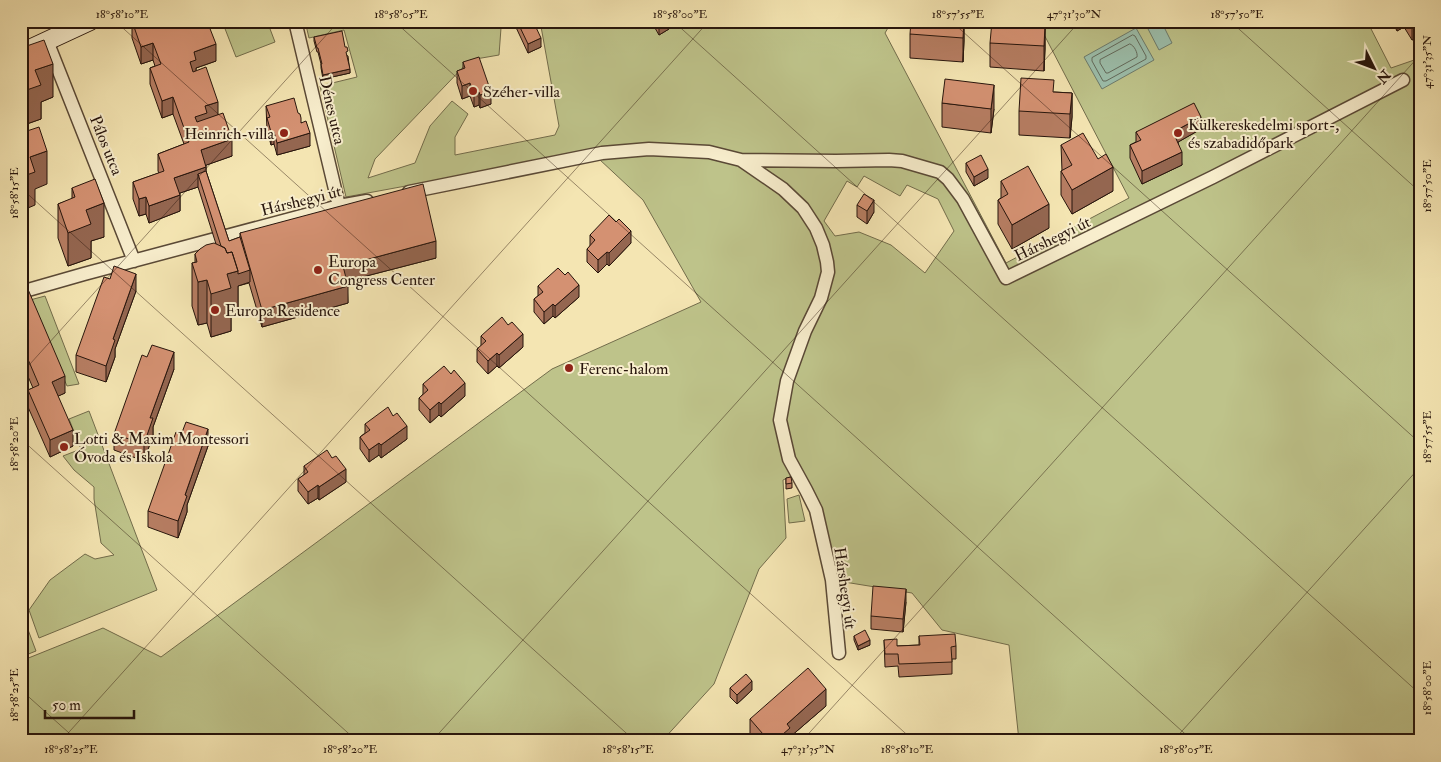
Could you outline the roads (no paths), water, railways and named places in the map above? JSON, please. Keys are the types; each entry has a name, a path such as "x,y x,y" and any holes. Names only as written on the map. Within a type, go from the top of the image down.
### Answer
{"main road":[{"path":"21,53 90,21"}],"street":[{"name":"Dénes utca","path":"295,21 339,206"},
{"name":"Pálos utca","path":"47,41 134,261"},
{"name":"Hárshegyi út","path":"397,195 602,153 649,149 709,152 741,160 902,161 940,172 948,179 963,200 1006,278 1205,181 1403,80"},
{"name":"Hárshegyi út","path":"741,160 783,189 802,208 816,228 827,262 828,272 821,298 805,331 787,381 780,420 789,459 816,510 832,580 839,654"},
{"name":"Hárshegyi út","path":"21,292 339,206 378,198"}],"water":[{"path":"1161,21 1172,43 1159,50 1147,27"},
{"path":"1136,28 1154,60 1102,89 1084,57"}],"place":[{"name":"Széher-villa","path":"473,91"},
{"name":"Heinrich-villa","path":"284,133"},
{"name":"Külkereskedelmi sport-, és szabadidőpark","path":"1178,133"},
{"name":"Europa Congress Center","path":"318,270"},
{"name":"Europa Residence","path":"215,310"},
{"name":"Ferenc-halom","path":"569,368"},
{"name":"Lotti & Maxim Montessori Óvoda és Iskola","path":"64,447"}]}
